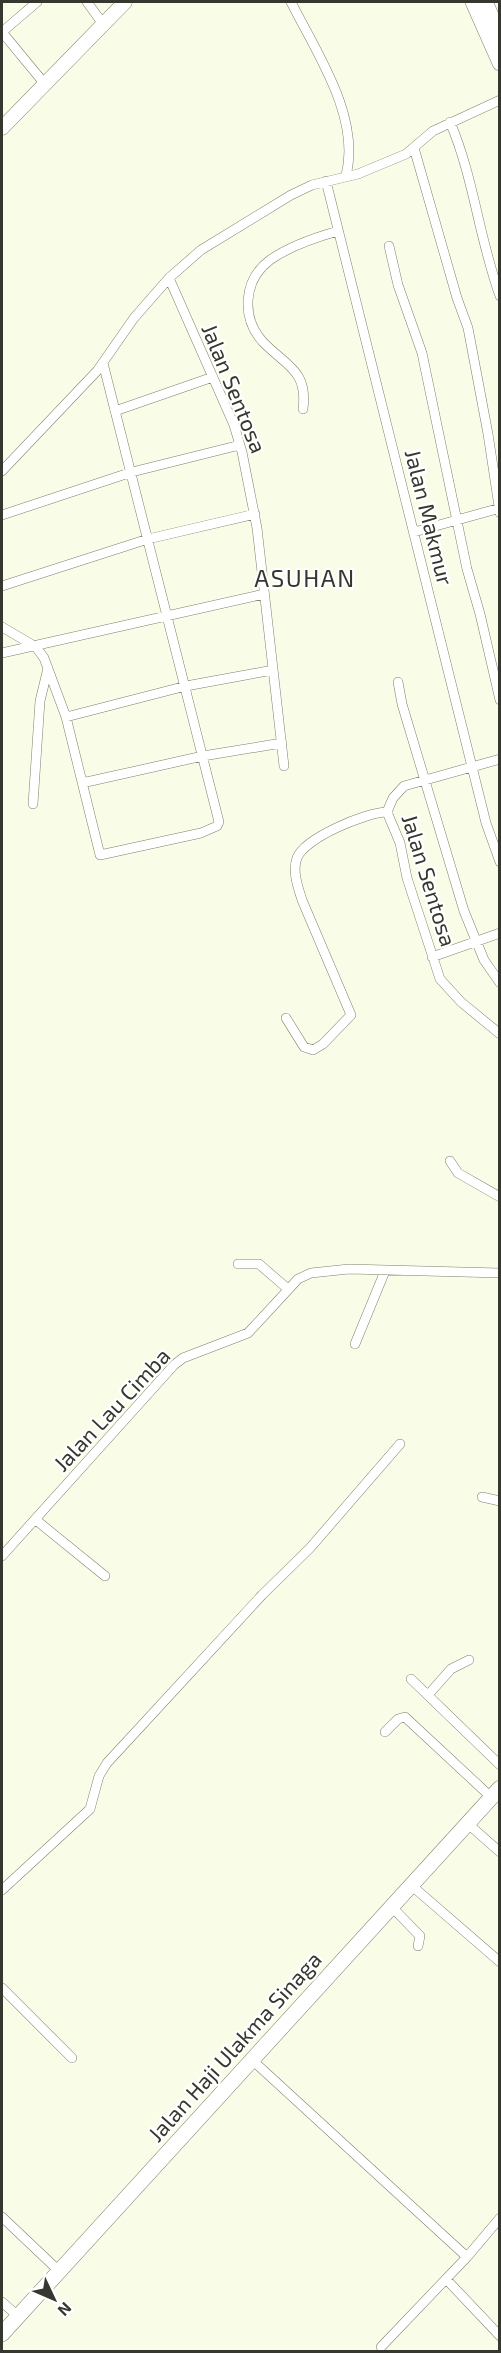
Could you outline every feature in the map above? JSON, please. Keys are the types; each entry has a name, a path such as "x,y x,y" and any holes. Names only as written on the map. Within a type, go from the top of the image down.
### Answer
{"main road":[{"path":"473,2 500,63"},
{"path":"485,2 500,35"},
{"name":"Jalan Haji Ulakma Sinaga","path":"2,2334 467,1823 496,1794"}],"street":[{"path":"37,2 2,32 44,84"},
{"path":"87,2 103,24"},
{"path":"2,128 125,2"},
{"path":"291,2 330,81 344,117 350,156 346,175"},
{"path":"2,471 103,363 134,318 169,278 201,250 274,204 326,182 346,175 358,174 414,148 424,136 450,122 500,100"},
{"path":"450,122 462,150 473,204 500,296"},
{"path":"414,148 453,287 468,328 488,434 499,510 414,532"},
{"name":"Jalan Makmur","path":"326,182 471,765 486,822 500,862"},
{"path":"303,409 305,394 301,378 263,341 249,319 249,296 259,272 270,260 310,240 339,231"},
{"path":"389,246 398,285 422,353 457,522 500,700"},
{"name":"Jalan Sentosa","path":"169,278 240,445 255,514 284,766"},
{"path":"2,627 36,647 48,668 66,717 100,855 211,830 219,822 103,363"},
{"path":"115,411 213,377"},
{"path":"2,515 132,472 240,445"},
{"path":"2,586 148,539 255,514"},
{"path":"2,653 264,594"},
{"path":"33,804 40,701 48,668"},
{"path":"66,717 186,686 273,670"},
{"path":"398,682 402,704 464,911 478,940 484,960 500,983"},
{"path":"82,783 204,756 282,743"},
{"name":"Jalan Sentosa","path":"500,759 471,765 398,791 387,812 400,843 407,878 440,978 461,1002 500,1034"},
{"path":"286,1018 304,1047 313,1050 350,1019 350,1011 296,883 296,859 301,851 341,825 361,816 387,812"},
{"path":"432,957 500,933"},
{"path":"450,1161 458,1173 500,1197"},
{"path":"238,1264 259,1264 288,1288"},
{"name":"Jalan Lau Cimba","path":"2,1556 174,1365 189,1356 248,1333 298,1279 311,1273 349,1269 500,1273"},
{"path":"355,1344 386,1271"},
{"path":"2,1890 85,1814 93,1804 99,1776 107,1764 262,1595 310,1548 400,1444"},
{"path":"482,1497 500,1501"},
{"path":"36,1520 105,1576"},
{"path":"428,1695 451,1669 470,1660"},
{"path":"411,1679 500,1765"},
{"path":"385,1732 398,1719 405,1717 496,1794"},
{"path":"467,1823 500,1852"},
{"path":"411,1885 500,1962"},
{"path":"392,1906 420,1936 418,1946"},
{"path":"2,1988 72,2058"},
{"path":"251,2060 467,2257"},
{"path":"2,2217 59,2271"},
{"path":"381,2347 467,2257 500,2218"},
{"path":"446,2279 500,2336"},
{"path":"2,2302 18,2316"}],"district":[{"name":"ASUHAN","path":"305,577"}]}
